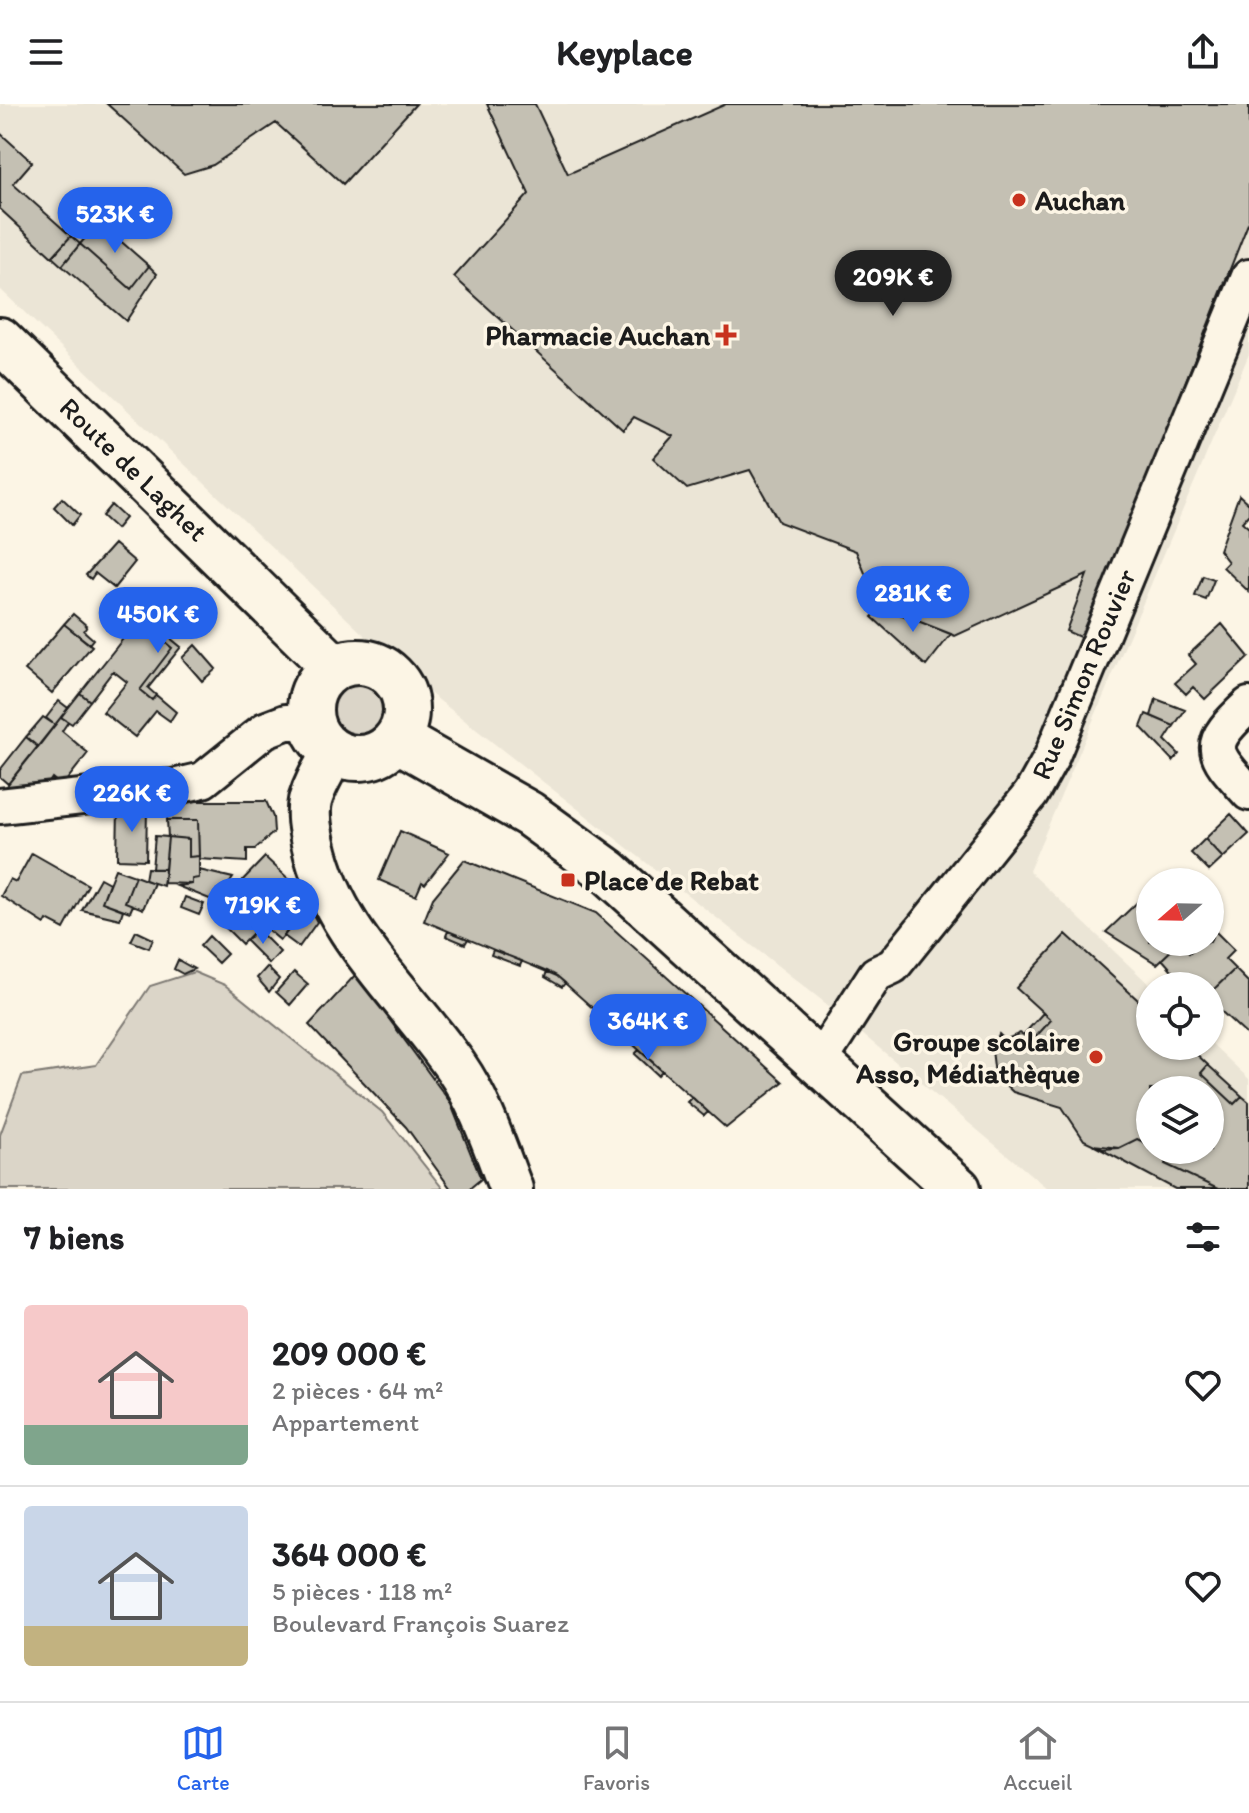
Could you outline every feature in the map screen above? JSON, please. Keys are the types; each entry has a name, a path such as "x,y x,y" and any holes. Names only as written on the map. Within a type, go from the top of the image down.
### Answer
{"main road":[{"name":"Route de Laghet","path":"0,340 334,667"},
{"path":"366,662 382,667 404,691 407,708 405,724 388,749 362,758 323,737 310,706 314,691 334,667 366,662"},
{"path":"397,739 566,838 655,913 958,1189"}],"street":[{"name":"Rue Simon Rouvier","path":"818,1064 876,974 893,966 1020,785 1051,758 1249,277"},
{"path":"1249,705 1221,731 1216,747 1224,766 1249,793"},
{"path":"0,806 173,787 203,780 265,730 286,722 323,737 319,777 309,803 309,824 331,898 356,941 457,1068 477,1105 511,1189"}],"shaded area":[{"path":"0,104 1249,104 1249,354 1029,871 1136,972 1136,1060 1224,1060 1224,1055 1249,1079 1249,1189 1048,1189 824,1002 403,672 0,289"},
{"path":"352,677 364,677 381,686 388,697 388,721 381,732 364,741 352,741 340,736 331,727 326,715 326,703 331,691 340,682"},
{"path":"194,972 225,985 382,1112 443,1189 0,1189 0,1135 22,1076 96,1065 150,986"}],"building":[{"path":"107,104 416,104 343,184 276,123 213,165 184,174"},
{"path":"487,104 535,104 568,174 726,104 1249,104 1249,221 1084,639 1066,631 1087,575 955,636 878,605 856,551 779,522 750,470 687,489 653,458 673,436 634,417 623,430 454,277 529,194"},
{"path":"0,133 32,162 13,184 71,236 52,257 0,209"},
{"path":"99,222 149,266 131,289 80,244"},
{"path":"71,236 80,244 62,266 52,257"},
{"path":"80,244 131,289 149,266 157,274 126,321 62,266"},
{"path":"1239,495 1249,504 1249,514 1242,522 1249,528 1249,592 1223,567 1228,562 1219,550"},
{"path":"62,498 80,515 72,525 54,507"},
{"path":"111,505 125,518 116,529 102,516"},
{"path":"114,544 135,562 114,588 95,573 91,579 86,575"},
{"path":"1203,576 1214,580 1206,600 1195,596"},
{"path":"882,607 951,634 926,666 872,617"},
{"path":"73,614 87,626 84,631 93,639 89,644 64,624"},
{"path":"142,615 181,647 148,688 156,695 152,700 140,690 172,648 138,620"},
{"path":"138,620 172,648 140,690 152,700 156,695 176,712 170,721 156,711 135,737 103,712 127,682 113,671 90,701 80,693"},
{"path":"64,624 92,646 52,693 25,670"},
{"path":"1222,624 1249,657 1205,699 1193,687 1186,694 1175,683 1196,664 1188,655"},
{"path":"195,645 216,669 202,681 182,658"},
{"path":"80,693 90,701 72,724 61,717"},
{"path":"1156,699 1185,710 1174,726 1151,716"},
{"path":"59,701 68,708 55,725 46,718"},
{"path":"1146,714 1174,726 1165,740 1179,754 1173,761 1141,727"},
{"path":"43,717 55,725 38,747 26,737"},
{"path":"61,717 68,722 62,731 88,753 62,786 52,778 44,790 0,794"},
{"path":"26,737 38,747 8,784 0,777 0,770"},
{"path":"167,801 266,801 273,817 274,832 255,849 247,849 247,862 199,859 198,820 167,820"},
{"path":"118,808 147,808 146,860 117,859"},
{"path":"1231,814 1249,834 1223,858 1205,839"},
{"path":"167,820 198,820 199,856 189,857 189,839 168,837"},
{"path":"400,831 449,853 425,884 422,882 416,896 379,880"},
{"path":"155,836 168,837 165,869 152,869"},
{"path":"168,837 189,839 189,857 199,856 199,878 192,879 192,884 164,883"},
{"path":"1205,839 1223,858 1212,868 1206,868 1191,853"},
{"path":"32,853 88,885 64,929 47,920 45,924 1,896 10,879 16,882"},
{"path":"265,857 294,884 265,915 236,887"},
{"path":"464,860 596,913 783,1082 726,1128 557,976 424,921 433,898"},
{"path":"147,868 165,869 163,886 145,880"},
{"path":"115,869 135,876 125,902 133,905 130,912 102,902"},
{"path":"199,870 233,878 217,902 177,886 192,884 192,879 199,878"},
{"path":"135,876 154,883 143,909 125,902"},
{"path":"100,878 109,883 102,902 123,910 120,919 82,910"},
{"path":"295,895 308,905 280,940 268,930"},
{"path":"185,897 204,904 199,915 181,908"},
{"path":"233,903 257,929 242,944 218,920"},
{"path":"1136,904 1136,951 1106,932"},
{"path":"308,905 317,922 299,947 284,936"},
{"path":"257,929 280,952 269,964 246,941"},
{"path":"136,931 153,939 149,948 131,941"},
{"path":"448,931 468,939 465,944 446,936"},
{"name":"Groupe scolaire Asso, Médiathèque","path":"1066,934 1136,998 1136,1060 1203,1060 1208,1065 1201,1073 1204,1076 1136,1076 1136,1140 1119,1148 1103,1149 1084,1140 1062,1107 1013,1092 995,1075 992,1050 999,1034 1005,1040 1020,1033 1033,1040 1051,1020 1016,988"},
{"path":"209,936 227,954 218,963 200,946"},
{"path":"1224,940 1234,950 1225,959 1235,969 1224,980 1224,972 1174,972 1162,959 1165,956 1224,956"},
{"path":"493,950 522,961 520,966 491,955"},
{"path":"1144,956 1165,956 1157,964"},
{"path":"178,960 194,969 183,974 174,969"},
{"path":"267,967 279,979 269,992 257,978"},
{"path":"1235,969 1249,983 1249,1037 1224,1014 1224,980"},
{"path":"547,971 565,983 562,987 545,977"},
{"path":"294,972 308,984 290,1005 276,992"},
{"path":"356,974 450,1102 481,1179 469,1189 451,1189 406,1127 309,1025"},
{"path":"596,1011 618,1031 614,1035 592,1016"},
{"path":"1043,1013 1051,1020 1033,1040 1024,1034"},
{"path":"639,1050 662,1071 658,1075 635,1054"},
{"path":"1208,1065 1220,1076 1204,1076 1201,1073"},
{"path":"1224,1080 1242,1096 1234,1104 1224,1095"},
{"name":"Groupe scolaire Asso, Médiathèque","path":"1224,1095 1234,1104 1242,1096 1249,1102 1249,1189 1218,1189 1165,1164 1224,1164"},
{"path":"692,1097 708,1112 704,1116 687,1102"},
{"path":"1136,1140 1136,1164 1165,1164 1218,1189 1175,1189 1093,1145 1119,1148"}],"place":[{"name":"Auchan","path":"1019,200"},
{"name":"Pharmacie Auchan","path":"726,335"},
{"name":"Place de Rebat","path":"568,880"},
{"name":"Groupe scolaire Asso, Médiathèque","path":"1096,1057"}]}
